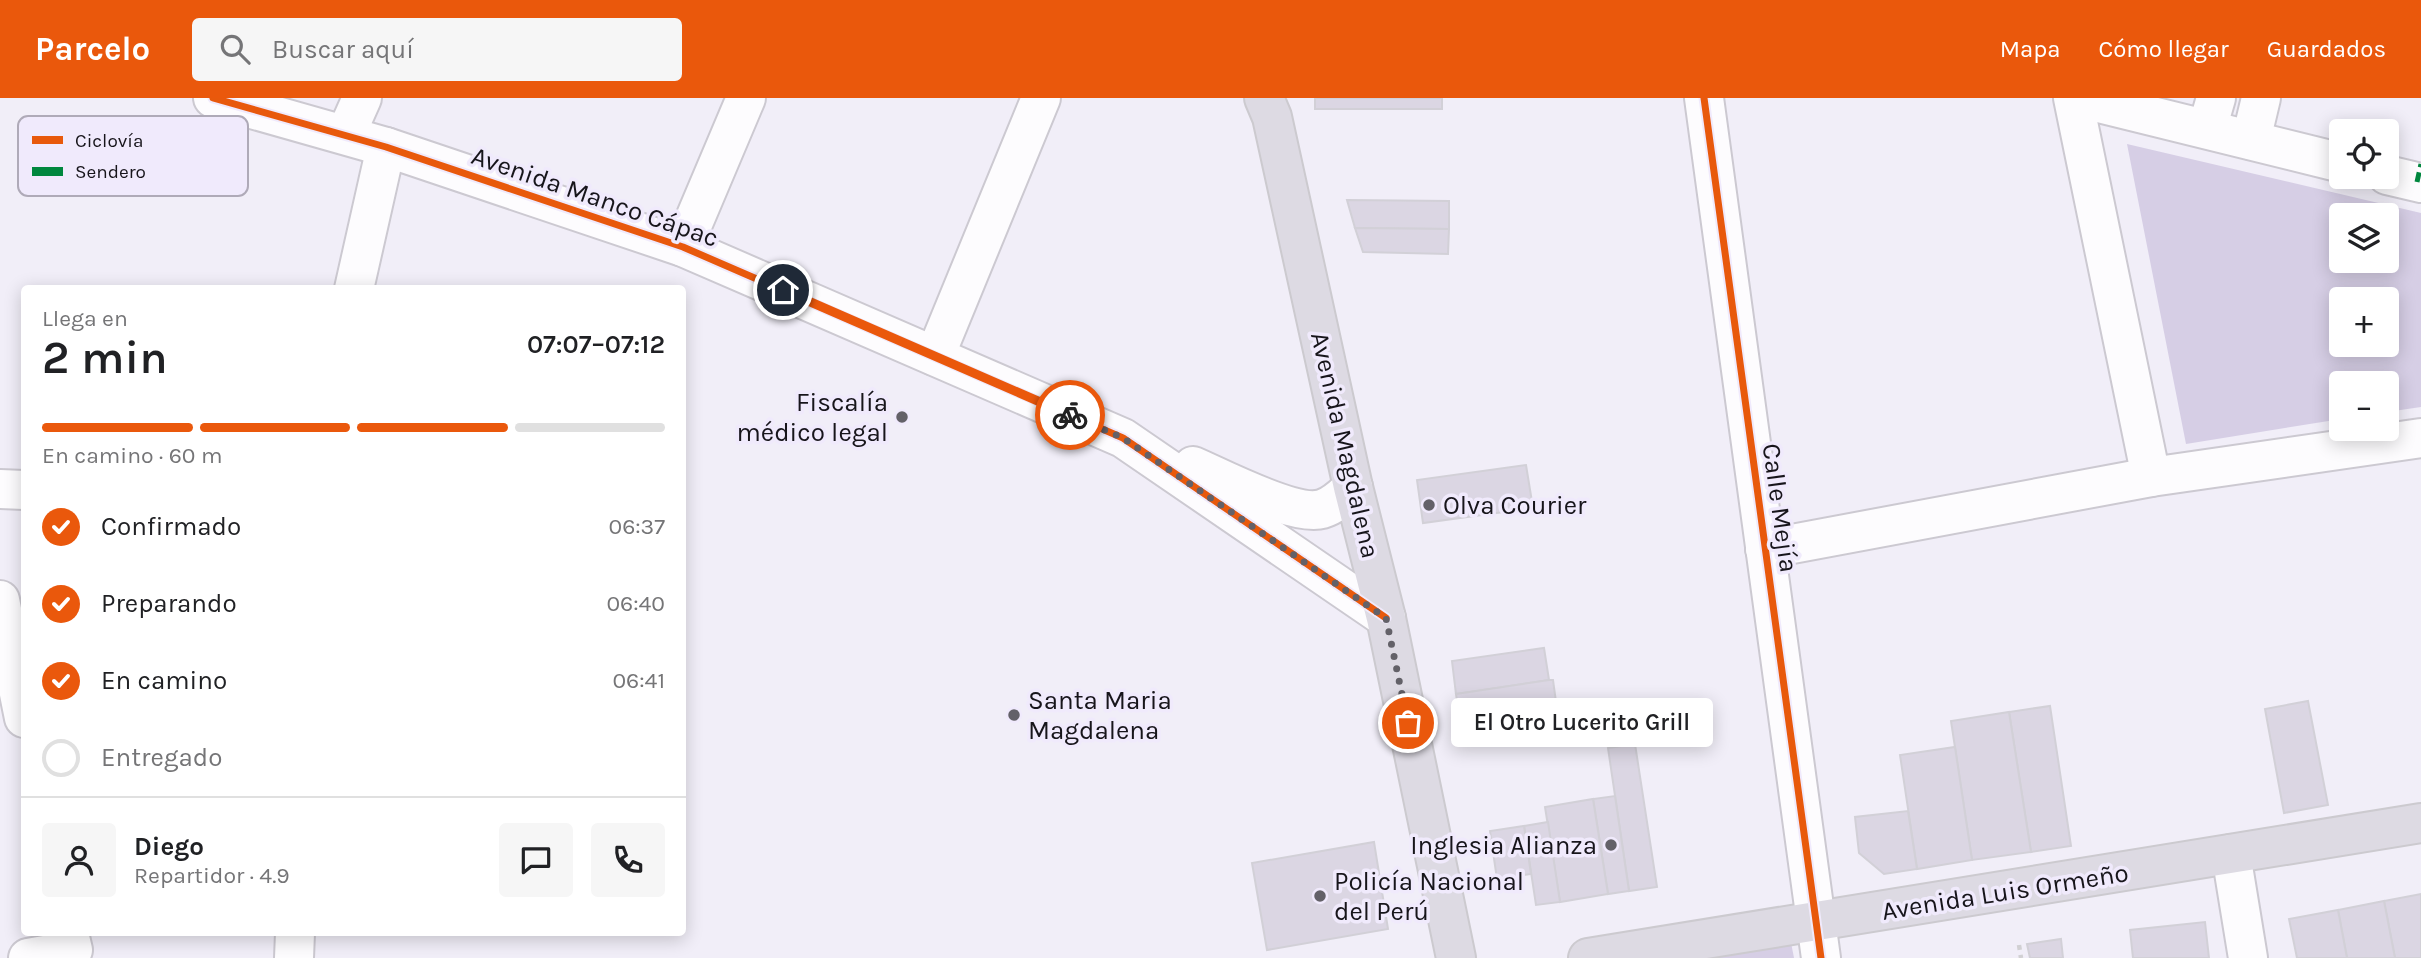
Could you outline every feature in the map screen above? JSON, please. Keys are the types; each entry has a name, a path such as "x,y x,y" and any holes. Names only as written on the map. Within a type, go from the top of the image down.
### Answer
{"highway":[{"name":"Avenida Magdalena","path":"1264,98 1272,117 1353,487 1386,618 1456,958"},
{"name":"Avenida Luis Ormeño","path":"1588,958 1817,940 2231,854 2421,823"}],"street":[{"name":"Avenida Manco Cápac","path":"213,98 346,134 683,247 1123,438 1386,618"},
{"path":"346,134 362,98"},
{"path":"683,247 746,98"},
{"path":"934,356 1041,98"},
{"name":"Calle Mejía","path":"1704,98 1817,940"},
{"path":"2073,98 2151,477"},
{"path":"2079,98 2211,113 2251,140 2329,160"},
{"path":"2251,140 2261,98"},
{"path":"356,285 386,147"},
{"path":"1123,438 1295,508 1320,510 1338,502 1353,487"},
{"path":"1765,549 2151,477 2421,438"},
{"path":"0,488 21,490"},
{"path":"0,600 21,703"},
{"path":"2231,854 2248,958"},
{"path":"28,958 73,950 70,936"},
{"path":"294,958 295,936"}],"path":[{"path":"2019,945 2021,958"}],"shaded area":[{"path":"2127,144 2378,203 2329,203 2329,273 2399,273 2399,208 2421,213 2421,407 2399,410 2399,371 2329,371 2329,421 2186,444"},
{"path":"1789,932 1794,958 1637,958"}],"building":[{"path":"1315,98 1442,98 1442,109 1315,109"},
{"path":"1347,200 1449,201 1449,229 1355,228"},
{"path":"1355,228 1449,229 1448,254 1363,252"},
{"path":"1526,465 1533,508 1423,523 1417,480"},
{"path":"1544,648 1549,680 1456,694 1452,661"},
{"path":"1553,680 1557,709 1460,723 1456,694"},
{"path":"2308,701 2328,805 2284,813 2265,709"},
{"path":"2050,706 2071,846 2031,852 2009,712"},
{"path":"2009,712 2031,852 1972,860 1951,721"},
{"path":"1635,744 1657,887 1629,891 1608,748"},
{"path":"1955,747 1972,860 1917,869 1900,755"},
{"name":"Inglesia Alianza","path":"1615,796 1629,891 1608,894 1593,799"},
{"path":"1593,799 1608,894 1560,902 1545,807"},
{"path":"1908,811 1917,869 1884,874 1859,853 1855,817"},
{"path":"1548,822 1560,902 1536,905 1524,826"},
{"path":"1524,826 1531,874 1497,879 1490,831"},
{"name":"Policía Nacional del Perú","path":"1374,842 1388,929 1267,950 1252,863"},
{"path":"2421,894 2421,958 2395,958 2384,901"},
{"path":"2384,901 2395,958 2347,958 2338,910"},
{"path":"2338,910 2347,958 2297,958 2289,919"},
{"path":"2205,922 2209,958 2133,958 2130,930"},
{"path":"2061,939 2063,958 2030,958 2027,944"}],"marked path":[{"path":"2417,182 2421,164"}],"cycle path":[{"path":"213,98 386,147 683,247 1123,438 1386,618"},
{"path":"1704,98 1821,958"}],"way so far":[{"path":"1070,415 1123,438 1386,618 1408,723"}],"place":[{"name":"Fiscalía médico legal","path":"902,417"},
{"name":"Olva Courier","path":"1429,505"},
{"name":"Santa Maria Magdalena","path":"1014,715"},
{"name":"El Otro Lucerito Grill","path":"1408,723"},
{"name":"Inglesia Alianza","path":"1611,845"},
{"name":"Policía Nacional del Perú","path":"1320,896"}],"route":[{"path":"783,290 1070,415"}]}
